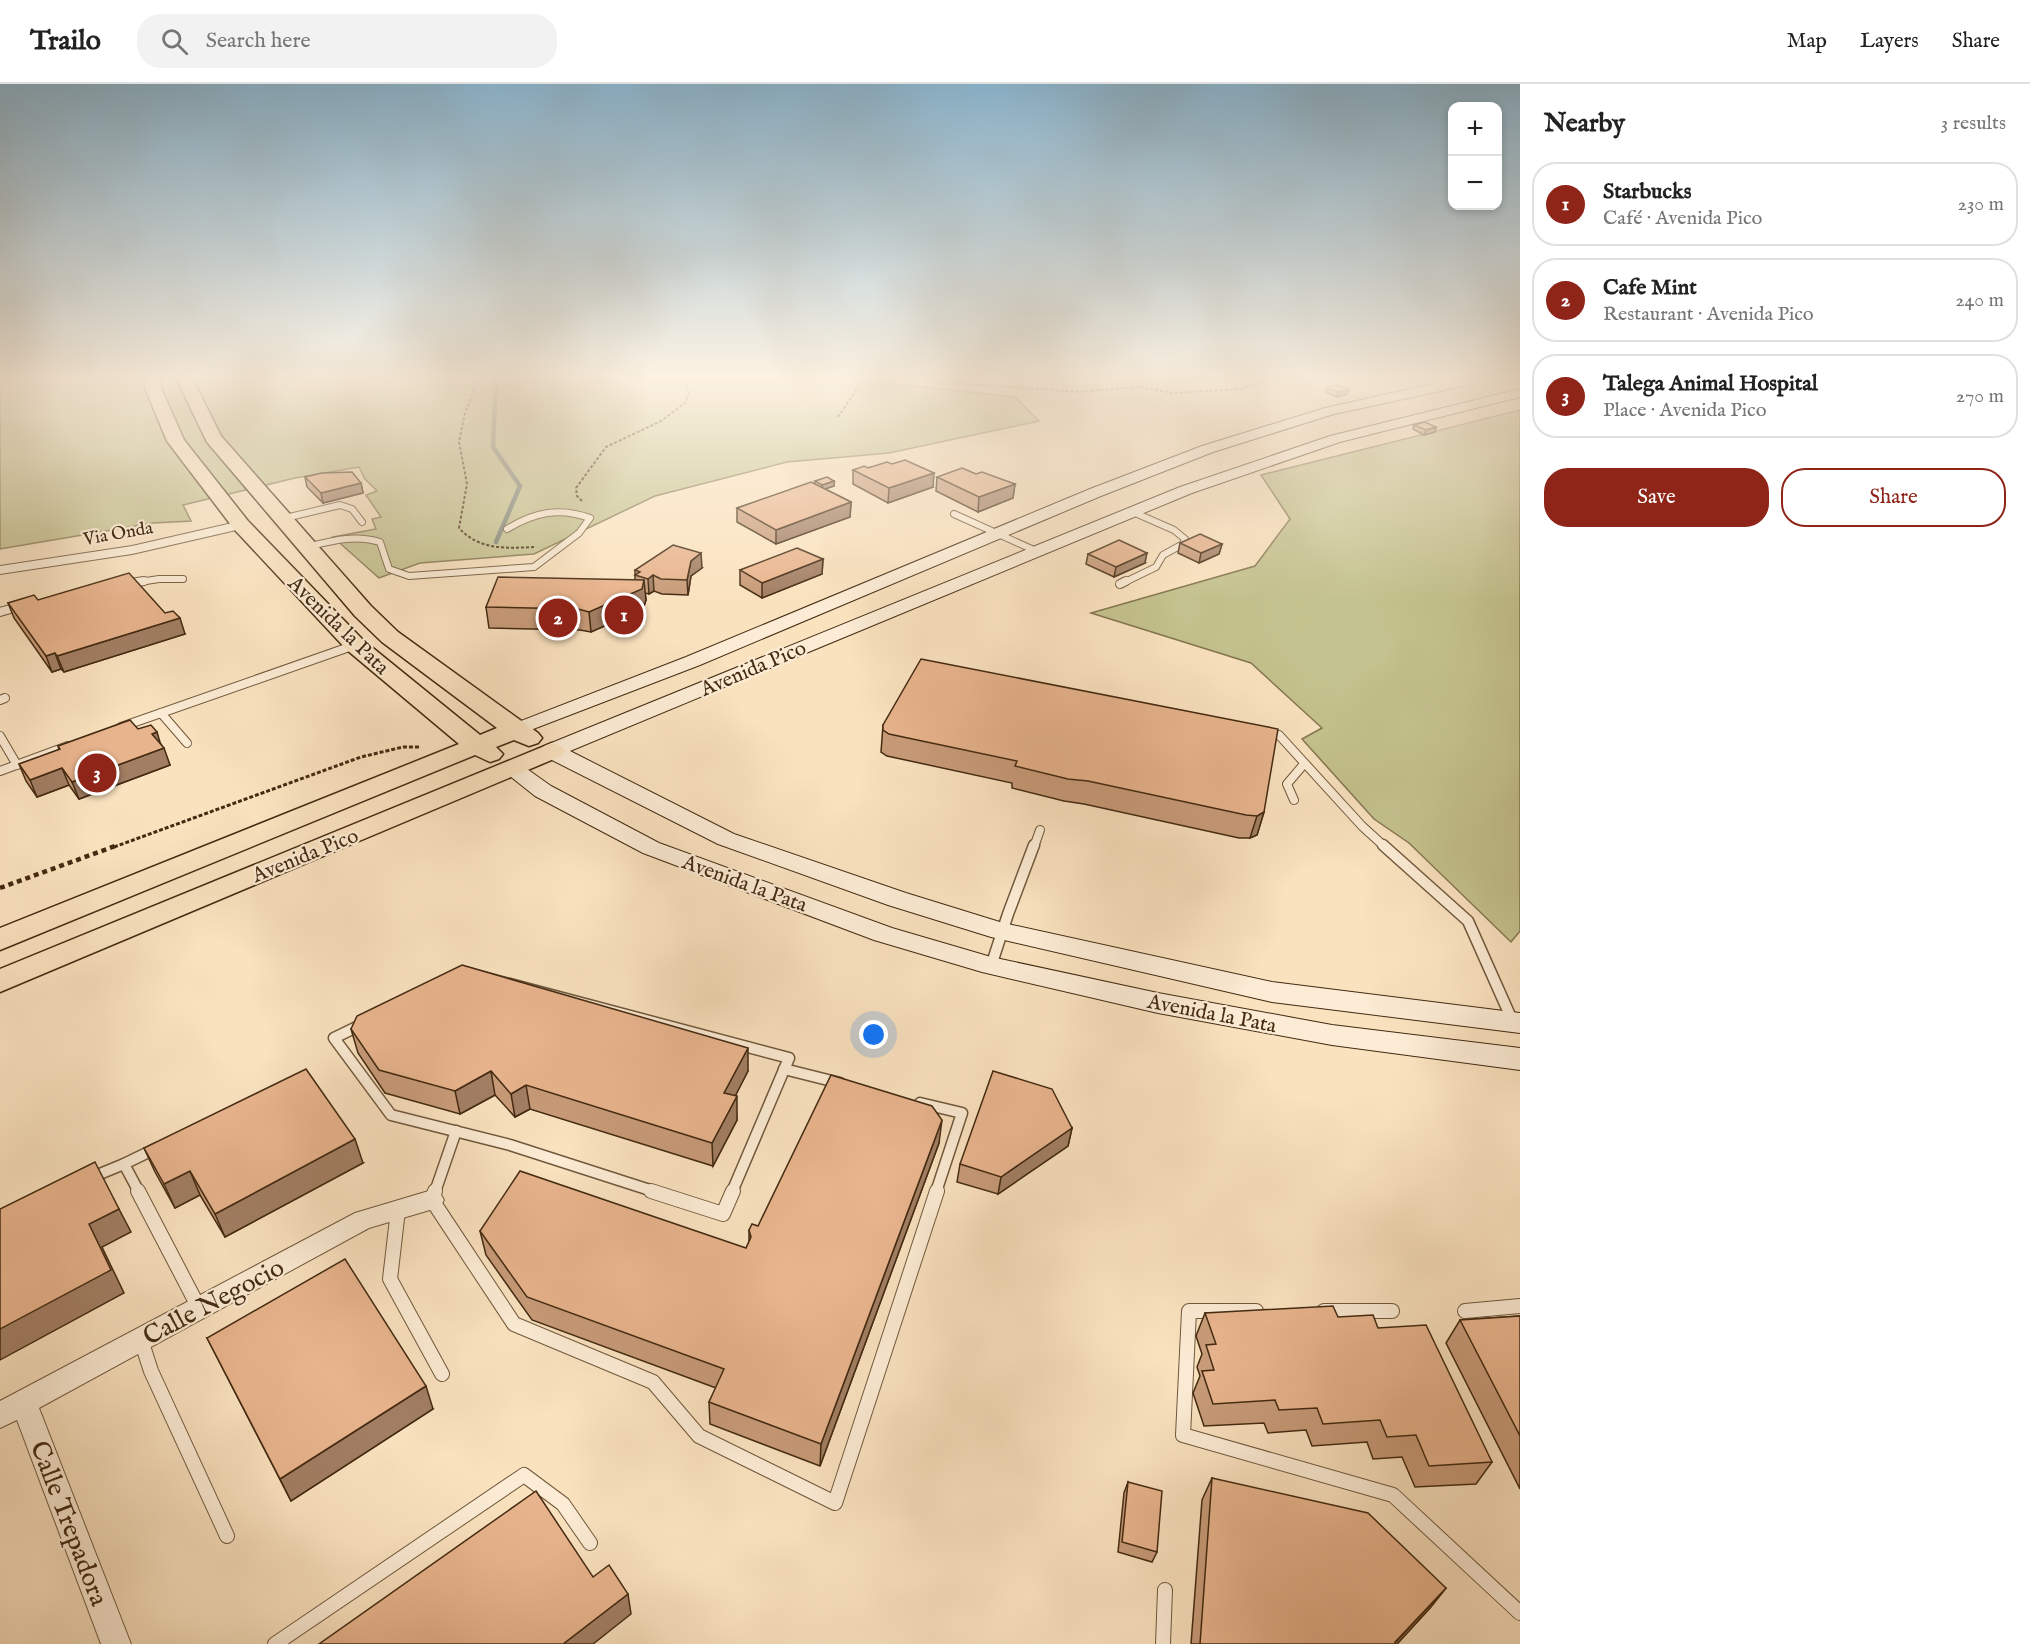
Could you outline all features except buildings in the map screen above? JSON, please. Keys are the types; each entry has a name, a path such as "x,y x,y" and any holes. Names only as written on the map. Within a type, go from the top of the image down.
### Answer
{"highway":[{"name":"Avenida la Pata","path":"185,453 241,525 355,645 452,727 512,769"},
{"name":"Avenida la Pata","path":"225,453 301,542 363,611 390,637 515,730 552,751"},
{"path":"241,525 264,524 278,540 301,542"},
{"name":"Avenida Pico","path":"0,940 515,730"},
{"name":"Avenida Pico","path":"0,981 552,751"}],"main road":[{"name":"Avenida Pico","path":"515,730 702,658 1127,481 1204,453"},
{"name":"Avenida Pico","path":"552,751 1186,490 1295,453"},
{"name":"Avenida la Pata","path":"552,751 726,839 897,899 1000,931 1272,992 1517,1022"},
{"name":"Avenida la Pata","path":"512,769 543,791 651,848 883,934 991,966 1158,1003 1332,1035 1520,1059"}],"street":[{"name":"Via Onda","path":"0,570 132,550 241,525"},
{"name":"Calle Negocio","path":"0,1415 363,1220 432,1200"},
{"name":"Calle Trepadora","path":"24,1402 116,1644"}],"lane":[{"path":"281,519 340,505 352,509 362,522"},
{"path":"301,542 365,537 380,542 389,569 409,576 534,567 579,533 590,518 580,514 553,511 530,515 507,529"},
{"path":"1120,584 1156,567 1163,553 1183,544 1185,539 1174,530 1132,512"},
{"path":"954,513 1036,551"},
{"path":"116,586 159,579 183,579"},
{"path":"0,612 30,603"},
{"path":"115,729 355,645"},
{"path":"161,713 187,742"},
{"path":"1279,735 1362,826 1468,921 1517,1022"},
{"path":"0,736 17,765"},
{"path":"0,771 82,741"},
{"path":"1294,800 1287,783 1304,764"},
{"path":"991,966 1000,931 1012,906 1040,830"},
{"path":"468,973 789,1058 723,1214 510,1145 456,1131 391,1116 334,1038 468,973"},
{"path":"784,1070 851,1086"},
{"path":"456,1131 432,1200 514,1323 653,1382 699,1436 834,1503 962,1113 907,1100"},
{"path":"83,1181 166,1143"},
{"path":"124,1164 199,1308"},
{"path":"398,1210 390,1279 442,1374"},
{"path":"1465,1311 1520,1306"},
{"path":"1273,1311 1189,1311 1183,1435 1393,1495 1520,1613"},
{"path":"1308,1311 1392,1311"},
{"path":"141,1340 151,1371 227,1536"},
{"path":"275,1644 524,1475 563,1504 590,1543"},
{"path":"1163,1644 1165,1590"}],"path":[{"path":"461,453 467,484 459,528 466,538 486,547 537,547"},
{"path":"590,518 590,510 577,496 576,488 591,471 602,453"},
{"path":"0,888 361,757 403,747 424,747"}],"shaded area":[{"path":"0,453 890,453 787,462 655,496 534,554 420,563 379,578 333,537 376,529 372,519 381,517 366,495 377,491 365,479 359,467 295,478 183,505 191,521 153,523 0,549"},
{"path":"1349,453 1520,453 1520,931 1511,942 1409,843 1374,819 1302,739 1322,728 1251,663 1091,613 1255,566 1290,519 1261,475"}],"waterway":[{"path":"496,542 520,486 497,453"}],"place":[{"name":"Starbucks","path":"624,615"},
{"name":"Cafe Mint","path":"558,618"},
{"name":"Talega Animal Hospital","path":"97,773"}]}
